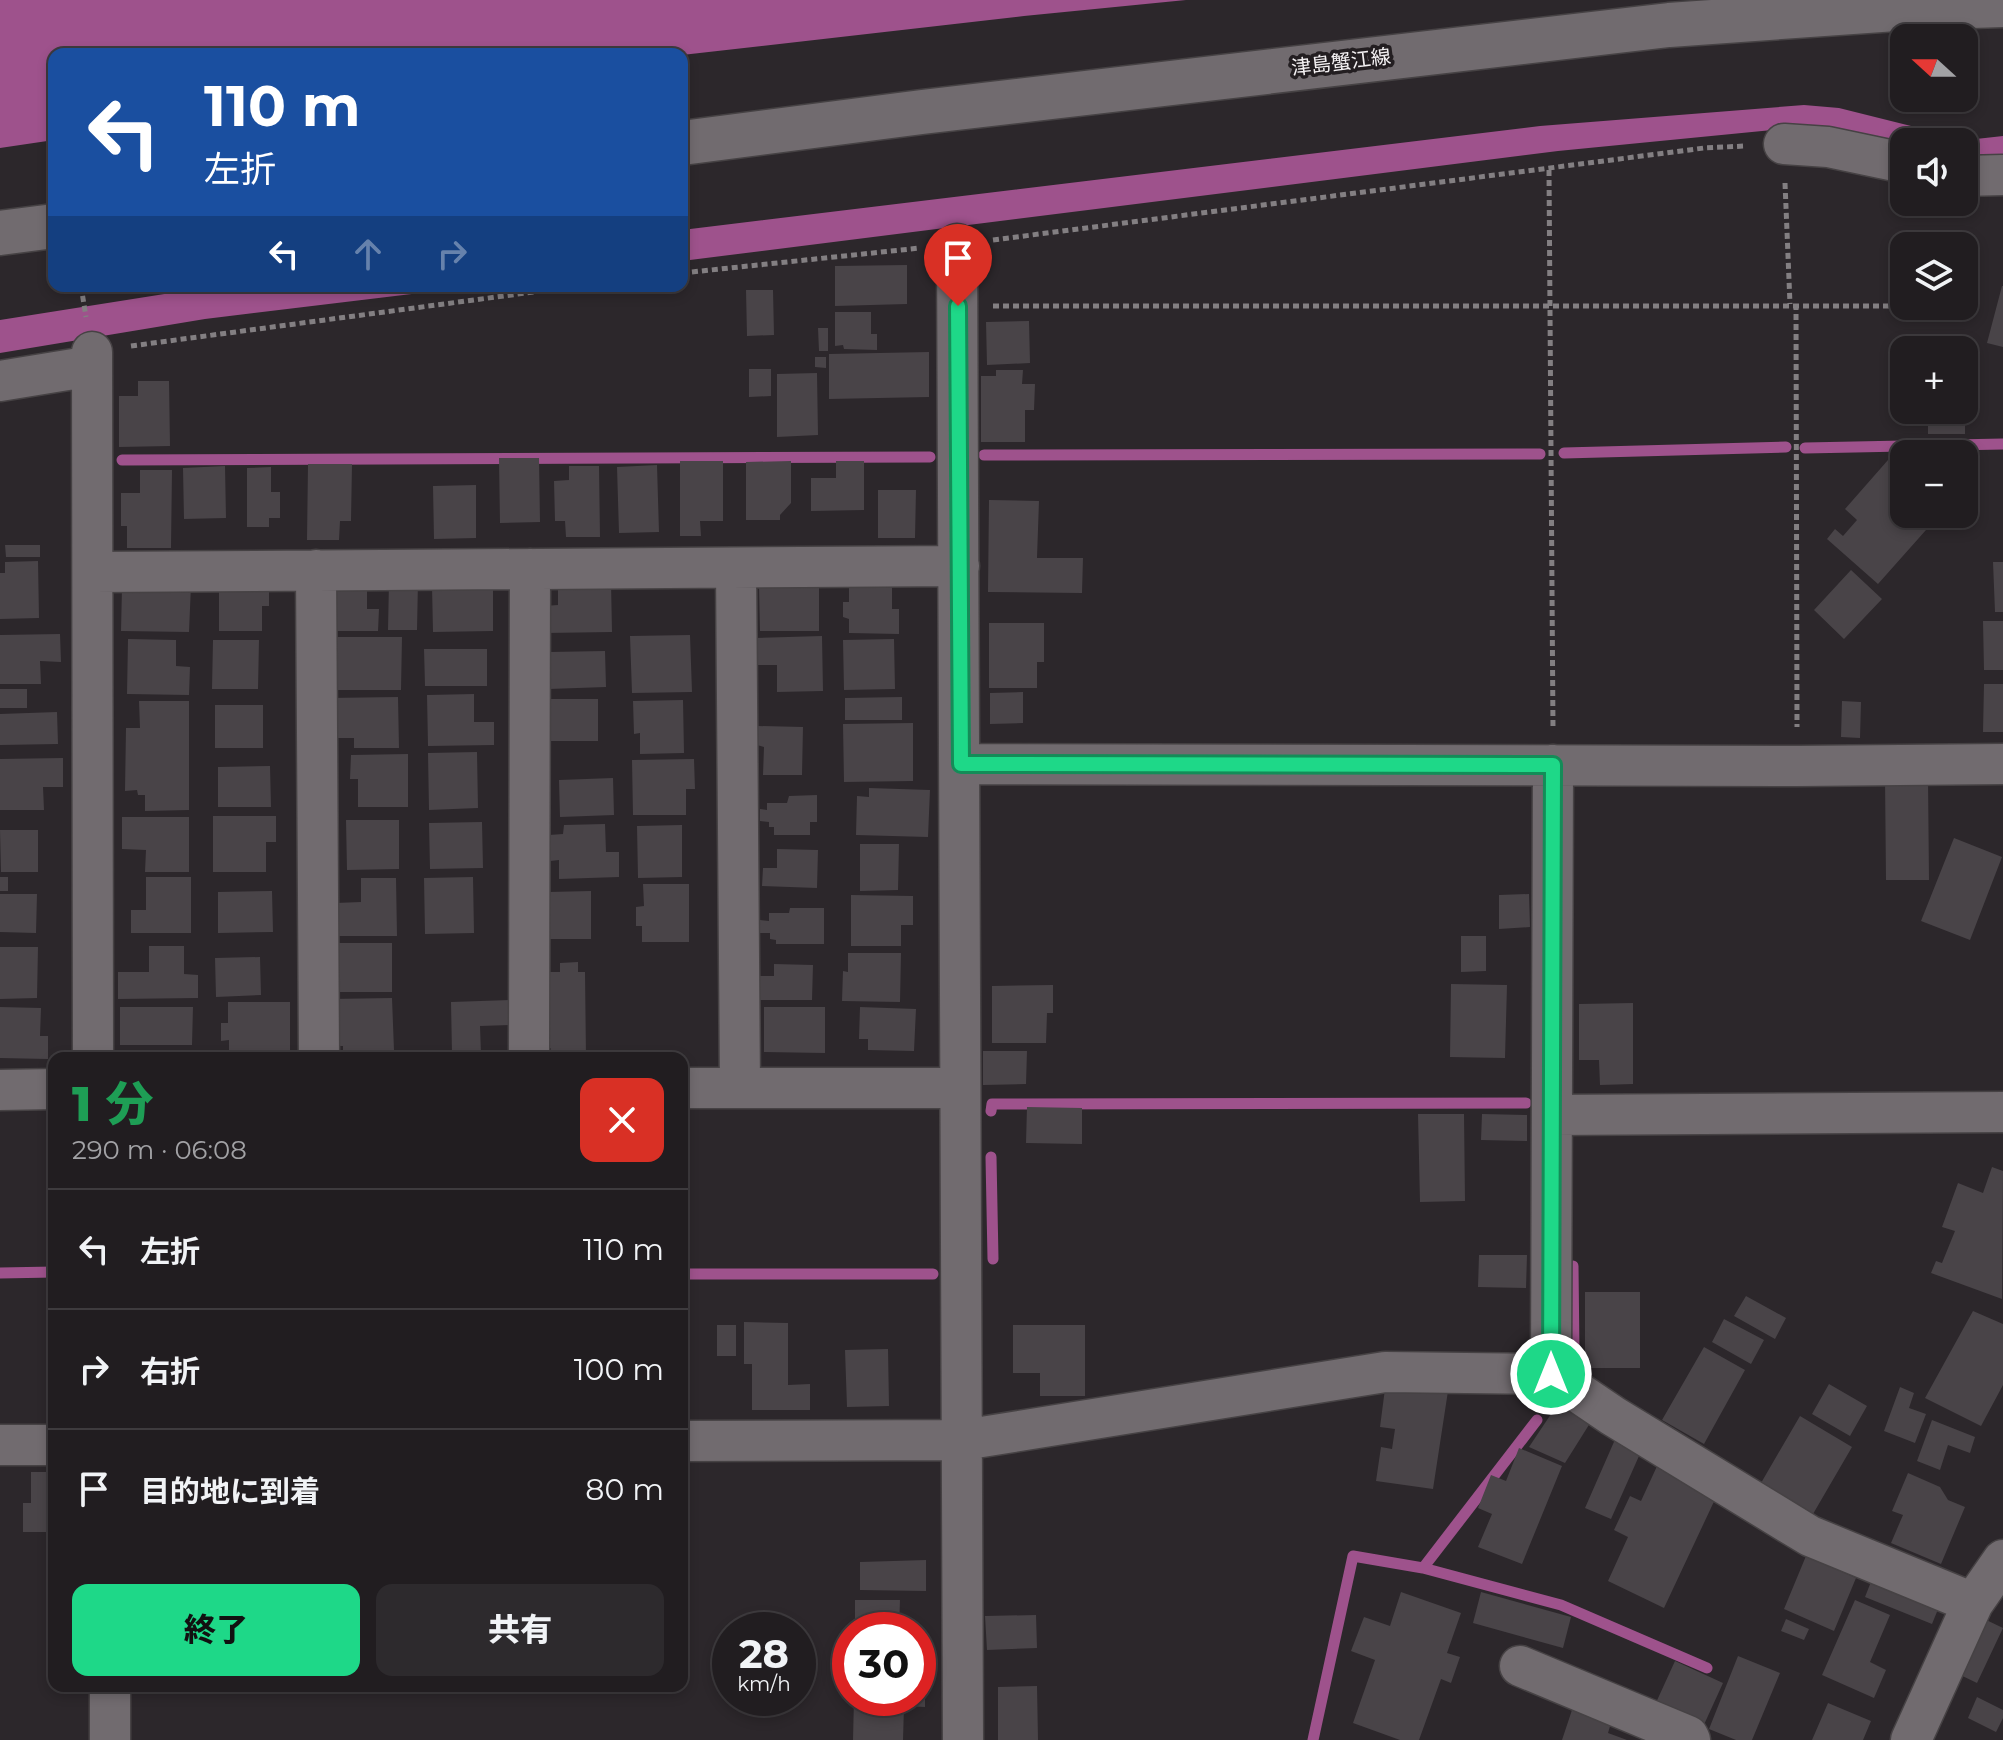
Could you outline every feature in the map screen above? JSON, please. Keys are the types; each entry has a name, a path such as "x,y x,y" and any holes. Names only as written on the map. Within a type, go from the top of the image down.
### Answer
{"main road":[{"name":"津島蟹江線","path":"688,142 968,106 1654,26 1910,8 2003,5"},
{"path":"0,233 48,227"}],"street":[{"path":"1784,144 1828,147 1890,160"},
{"path":"1978,176 2003,175"},
{"path":"957,244 963,1740"},
{"path":"0,381 92,359 93,1052"},
{"path":"94,572 959,566"},
{"path":"736,568 740,1088"},
{"path":"529,1052 530,569"},
{"path":"316,570 319,1052"},
{"path":"961,764 2003,764"},
{"path":"1551,1374 1553,765"},
{"path":"688,1088 959,1088"},
{"path":"0,1090 48,1089"},
{"path":"1552,1115 2003,1112"},
{"path":"688,1441 963,1440 1385,1372 1551,1374 1613,1416 1810,1536 1973,1603"},
{"path":"0,1445 48,1445"},
{"path":"1911,1740 1973,1603 2003,1560"},
{"path":"1520,1666 1688,1736 1690,1740"},
{"path":"110,1692 110,1740"}],"path":[{"path":"688,272 957,244 1704,148 1784,144 1793,304 1798,766"},
{"path":"1549,170 1553,765"},
{"path":"92,359 538,292"},
{"path":"958,306 1890,306"}],"shaded area":[{"path":"0,0 1186,0 688,54 688,48 48,48 48,141 0,148"},
{"path":"1804,105 1839,108 1919,128 1890,128 1890,148 1783,129 1558,151 688,260 688,229 1540,126"},
{"path":"2003,136 2003,162 1978,163 1978,139"},
{"path":"177,292 428,292 205,319 0,353 0,320"}],"building":[{"path":"907,265 907,304 835,306 835,266"},
{"path":"2003,286 2003,347 1987,343"},
{"path":"746,290 773,290 774,335 747,336"},
{"path":"835,312 871,312 871,334 877,334 877,350 835,346"},
{"path":"1029,321 1030,363 987,365 986,322"},
{"path":"818,328 828,328 828,351 819,351"},
{"path":"929,352 929,397 829,399 829,354"},
{"path":"815,357 826,357 826,368 815,367"},
{"path":"749,369 771,369 771,396 749,397"},
{"path":"996,370 1023,370 1022,384 1035,384 1034,410 1025,410 1025,442 981,442 981,376 996,376"},
{"path":"817,373 818,435 777,437 777,374"},
{"path":"138,381 169,381 170,446 119,447 119,396 138,396"},
{"path":"1928,424 1965,424 1965,434 1928,434"},
{"path":"499,458 539,458 540,522 500,523"},
{"path":"1888,460 1890,528 1928,528 1878,584 1827,539 1835,529 1843,536 1857,520 1845,509"},
{"path":"680,461 723,461 723,521 700,521 701,536 680,536"},
{"path":"791,461 791,503 780,515 780,520 746,520 746,462"},
{"path":"836,461 864,461 864,510 811,511 811,478 836,478"},
{"path":"308,464 352,464 351,521 340,521 339,540 307,540"},
{"path":"657,465 659,532 619,533 617,467"},
{"path":"225,466 226,518 184,519 183,468"},
{"path":"569,466 599,466 600,537 566,537 565,521 555,521 554,481 569,480"},
{"path":"271,467 271,492 280,492 280,518 269,518 269,527 247,527 247,468"},
{"path":"140,470 172,470 171,548 127,548 127,526 121,526 121,493 140,493"},
{"path":"476,485 476,538 434,539 433,486"},
{"path":"878,490 916,490 915,538 878,538"},
{"path":"989,500 1039,501 1037,558 1083,558 1082,593 988,592"},
{"path":"5,545 40,545 40,557 6,557"},
{"path":"38,561 39,618 0,619 0,573 5,573 5,562"},
{"path":"1993,562 2003,562 2003,612 1995,612"},
{"path":"1851,570 1882,599 1844,639 1814,610"},
{"path":"389,581 418,581 417,630 388,630"},
{"path":"611,582 612,632 545,633 544,606 558,605 558,583"},
{"path":"335,583 367,583 367,609 379,609 378,631 330,631"},
{"path":"493,584 493,631 433,632 432,586"},
{"path":"849,584 892,584 892,609 899,609 899,634 849,633 849,619 843,617 843,602 849,602"},
{"path":"191,585 189,632 121,631 122,587"},
{"path":"819,585 819,631 760,631 759,586"},
{"path":"219,587 269,587 269,606 262,606 262,631 219,631"},
{"path":"1983,621 2003,621 2003,670 1984,670"},
{"path":"989,623 1044,623 1044,662 1037,662 1037,688 989,688"},
{"path":"60,634 61,662 40,661 41,684 0,684 0,635"},
{"path":"690,635 692,692 632,693 630,636"},
{"path":"822,636 823,691 777,692 777,665 755,665 754,638"},
{"path":"331,637 402,637 401,690 330,690"},
{"path":"128,639 176,640 176,666 190,667 189,695 127,694"},
{"path":"894,639 895,689 844,690 843,640"},
{"path":"213,640 259,640 258,689 212,689"},
{"path":"424,649 487,649 487,686 425,686"},
{"path":"605,651 606,687 549,689 549,652"},
{"path":"1984,684 2003,684 2003,732 1983,732"},
{"path":"0,689 27,689 27,708 0,708"},
{"path":"1023,692 1023,723 990,724 990,693"},
{"path":"474,694 474,722 494,722 494,745 428,746 427,695"},
{"path":"398,697 399,748 354,748 354,738 329,738 328,698"},
{"path":"902,697 902,720 845,720 845,698"},
{"path":"544,699 598,699 598,741 544,741"},
{"path":"683,700 684,753 640,754 640,733 634,734 633,701"},
{"path":"139,701 189,701 189,810 145,811 145,795 138,795 137,790 125,791 126,728 140,728"},
{"path":"1842,701 1861,702 1860,738 1841,737"},
{"path":"215,705 263,705 263,748 215,748"},
{"path":"57,712 58,744 0,745 0,714"},
{"path":"913,723 913,781 844,782 843,724"},
{"path":"758,726 803,727 802,775 763,775 764,747 757,745"},
{"path":"477,752 478,808 429,810 428,753"},
{"path":"408,754 408,807 358,807 358,779 350,779 351,755"},
{"path":"63,758 63,787 43,787 44,810 0,810 0,759"},
{"path":"694,759 695,789 686,789 686,815 633,815 632,760"},
{"path":"270,766 271,807 218,807 218,767"},
{"path":"613,778 614,815 560,817 559,780"},
{"path":"1885,778 1928,778 1929,880 1886,880"},
{"path":"869,788 930,790 928,837 856,835 857,796 869,797"},
{"path":"817,795 817,822 810,822 810,835 774,835 774,827 769,827 769,822 760,821 760,809 767,810 767,803 787,803 789,796"},
{"path":"213,816 276,816 276,842 266,842 266,872 213,872"},
{"path":"122,817 189,817 189,872 145,872 146,850 122,849"},
{"path":"346,820 399,820 399,869 347,870"},
{"path":"482,822 483,868 430,869 429,823"},
{"path":"605,824 606,852 619,852 619,877 559,879 559,860 550,861 549,835 563,834 564,825"},
{"path":"682,825 682,877 638,878 637,826"},
{"path":"0,830 38,830 38,872 1,872"},
{"path":"1954,838 2002,857 1970,940 1921,921"},
{"path":"860,844 899,844 898,890 860,891"},
{"path":"777,849 818,850 817,888 762,886 763,868 777,868"},
{"path":"0,877 8,877 8,891 0,891"},
{"path":"146,877 191,877 191,933 131,933 131,910 146,910"},
{"path":"473,877 474,933 425,934 424,878"},
{"path":"361,878 396,878 397,936 335,936 335,903 361,902"},
{"path":"643,884 689,884 689,942 642,942 642,926 636,926 636,907 644,906"},
{"path":"272,891 273,932 218,933 218,892"},
{"path":"591,891 591,939 549,939 548,892"},
{"path":"0,894 37,894 36,933 0,932"},
{"path":"1529,894 1530,927 1499,929 1499,895"},
{"path":"851,895 913,896 913,925 901,925 901,946 851,946"},
{"path":"790,908 824,908 824,944 776,944 776,940 770,939 770,933 760,933 760,920 769,921 769,913 789,913"},
{"path":"1461,936 1486,936 1486,971 1461,972"},
{"path":"333,943 392,943 392,992 340,992 339,981 333,980"},
{"path":"149,946 184,946 184,974 198,975 198,998 118,999 118,972 149,972"},
{"path":"0,947 38,947 37,998 0,999"},
{"path":"848,953 901,953 900,1002 842,1001 843,971 848,972"},
{"path":"260,957 261,995 216,997 215,958"},
{"path":"578,962 578,972 585,972 586,1052 551,1052 551,1048 544,1048 543,1019 550,1019 549,972 560,972 560,963"},
{"path":"774,964 813,965 812,1000 758,1000 758,976 774,976"},
{"path":"1451,984 1507,985 1505,1058 1450,1057"},
{"path":"1053,985 1053,1013 1047,1013 1046,1043 992,1043 992,986"},
{"path":"392,998 394,1050 343,1051 343,1046 331,1046 330,999"},
{"path":"510,1000 511,1025 480,1026 481,1052 452,1052 451,1002"},
{"path":"228,1002 290,1002 290,1052 229,1052 229,1040 221,1041 221,1023 228,1023"},
{"path":"1633,1003 1633,1084 1600,1085 1599,1060 1579,1060 1579,1004"},
{"path":"0,1007 41,1008 40,1036 48,1036 48,1059 0,1058"},
{"path":"120,1007 193,1007 192,1045 120,1045"},
{"path":"764,1007 825,1007 825,1053 764,1052"},
{"path":"860,1007 916,1009 914,1051 868,1050 868,1039 859,1039"},
{"path":"983,1051 1027,1051 1026,1084 983,1085"},
{"path":"1027,1107 1082,1108 1082,1144 1026,1143"},
{"path":"1418,1114 1464,1114 1465,1201 1420,1202"},
{"path":"1482,1114 1527,1115 1527,1141 1481,1140"},
{"path":"1992,1167 2003,1171 2002,1299 1931,1273 1936,1261 1942,1263 1955,1231 1942,1227 1958,1183 1983,1193"},
{"path":"1479,1255 1527,1255 1526,1288 1478,1287"},
{"path":"1585,1292 1640,1292 1640,1368 1585,1368"},
{"path":"1746,1296 1786,1318 1775,1339 1734,1316"},
{"path":"1973,1311 2003,1324 2003,1385 1981,1426 1925,1398"},
{"path":"1724,1319 1764,1340 1751,1364 1712,1342"},
{"path":"744,1322 788,1323 788,1385 810,1384 810,1410 752,1410 752,1364 744,1364"},
{"path":"717,1325 736,1325 736,1356 717,1356"},
{"path":"1013,1325 1085,1325 1085,1396 1040,1396 1040,1373 1013,1373"},
{"path":"1704,1347 1745,1370 1704,1444 1662,1420"},
{"path":"888,1349 889,1406 847,1407 845,1350"},
{"path":"1386,1381 1448,1391 1433,1489 1376,1481 1381,1447 1392,1449 1395,1429 1380,1427"},
{"path":"1829,1384 1867,1406 1850,1436 1812,1414"},
{"path":"1900,1387 1914,1393 1909,1408 1926,1414 1915,1443 1884,1431"},
{"path":"1559,1402 1592,1420 1565,1463 1529,1447"},
{"path":"1800,1416 1852,1447 1813,1514 1761,1483"},
{"path":"1932,1420 1975,1437 1970,1453 1948,1445 1940,1470 1917,1461"},
{"path":"1617,1435 1643,1447 1611,1519 1585,1508"},
{"path":"1519,1448 1562,1466 1522,1564 1478,1547 1492,1514 1478,1508 1491,1475 1506,1481"},
{"path":"1658,1464 1718,1493 1664,1608 1608,1581 1628,1537 1614,1530 1630,1496 1641,1501"},
{"path":"31,1472 48,1472 48,1532 23,1532 23,1503 31,1503"},
{"path":"1908,1473 1940,1487 1948,1500 1965,1507 1941,1564 1891,1543 1903,1515 1892,1511"},
{"path":"1806,1556 1856,1578 1834,1631 1784,1609"},
{"path":"926,1560 926,1591 860,1590 860,1562"},
{"path":"1876,1569 1943,1597 1932,1624 1865,1597"},
{"path":"1401,1592 1461,1613 1447,1653 1460,1657 1451,1683 1441,1679 1419,1740 1400,1740 1353,1723 1375,1660 1351,1651 1364,1617 1390,1626"},
{"path":"1481,1592 1571,1617 1563,1648 1473,1623"},
{"path":"855,1600 900,1600 900,1612 855,1612"},
{"path":"1855,1600 1890,1615 1870,1662 1886,1670 1874,1698 1822,1675"},
{"path":"1036,1615 1037,1648 987,1650 985,1616"},
{"path":"1978,1616 2003,1628 1977,1683 1952,1671"},
{"path":"1786,1619 1809,1629 1804,1640 1781,1631"},
{"path":"1738,1656 1780,1673 1752,1740 1736,1740 1709,1729"},
{"path":"1675,1661 1723,1683 1702,1729 1654,1707"},
{"path":"1037,1686 1038,1740 998,1740 998,1687"},
{"path":"1977,1697 2003,1710 2003,1718 1996,1732 1968,1718"},
{"path":"1828,1703 1871,1721 1863,1740 1812,1740"},
{"path":"1572,1710 1611,1723 1608,1733 1627,1740 1562,1740"},
{"path":"854,1716 904,1716 903,1740 853,1740"}],"waterway":[{"path":"1805,448 2003,444"},
{"path":"1564,453 1786,447"},
{"path":"984,455 1540,454"},
{"path":"122,460 930,457"},
{"path":"991,1111 992,1104 1526,1103"},
{"path":"991,1157 993,1259"},
{"path":"1573,1266 1574,1354"},
{"path":"0,1273 48,1272"},
{"path":"688,1274 933,1274"},
{"path":"1423,1568 1537,1420"},
{"path":"1313,1740 1353,1556 1423,1568 1561,1605 1707,1668"}],"route":[{"path":"958,306 961,764 1553,765 1551,1374"}]}
